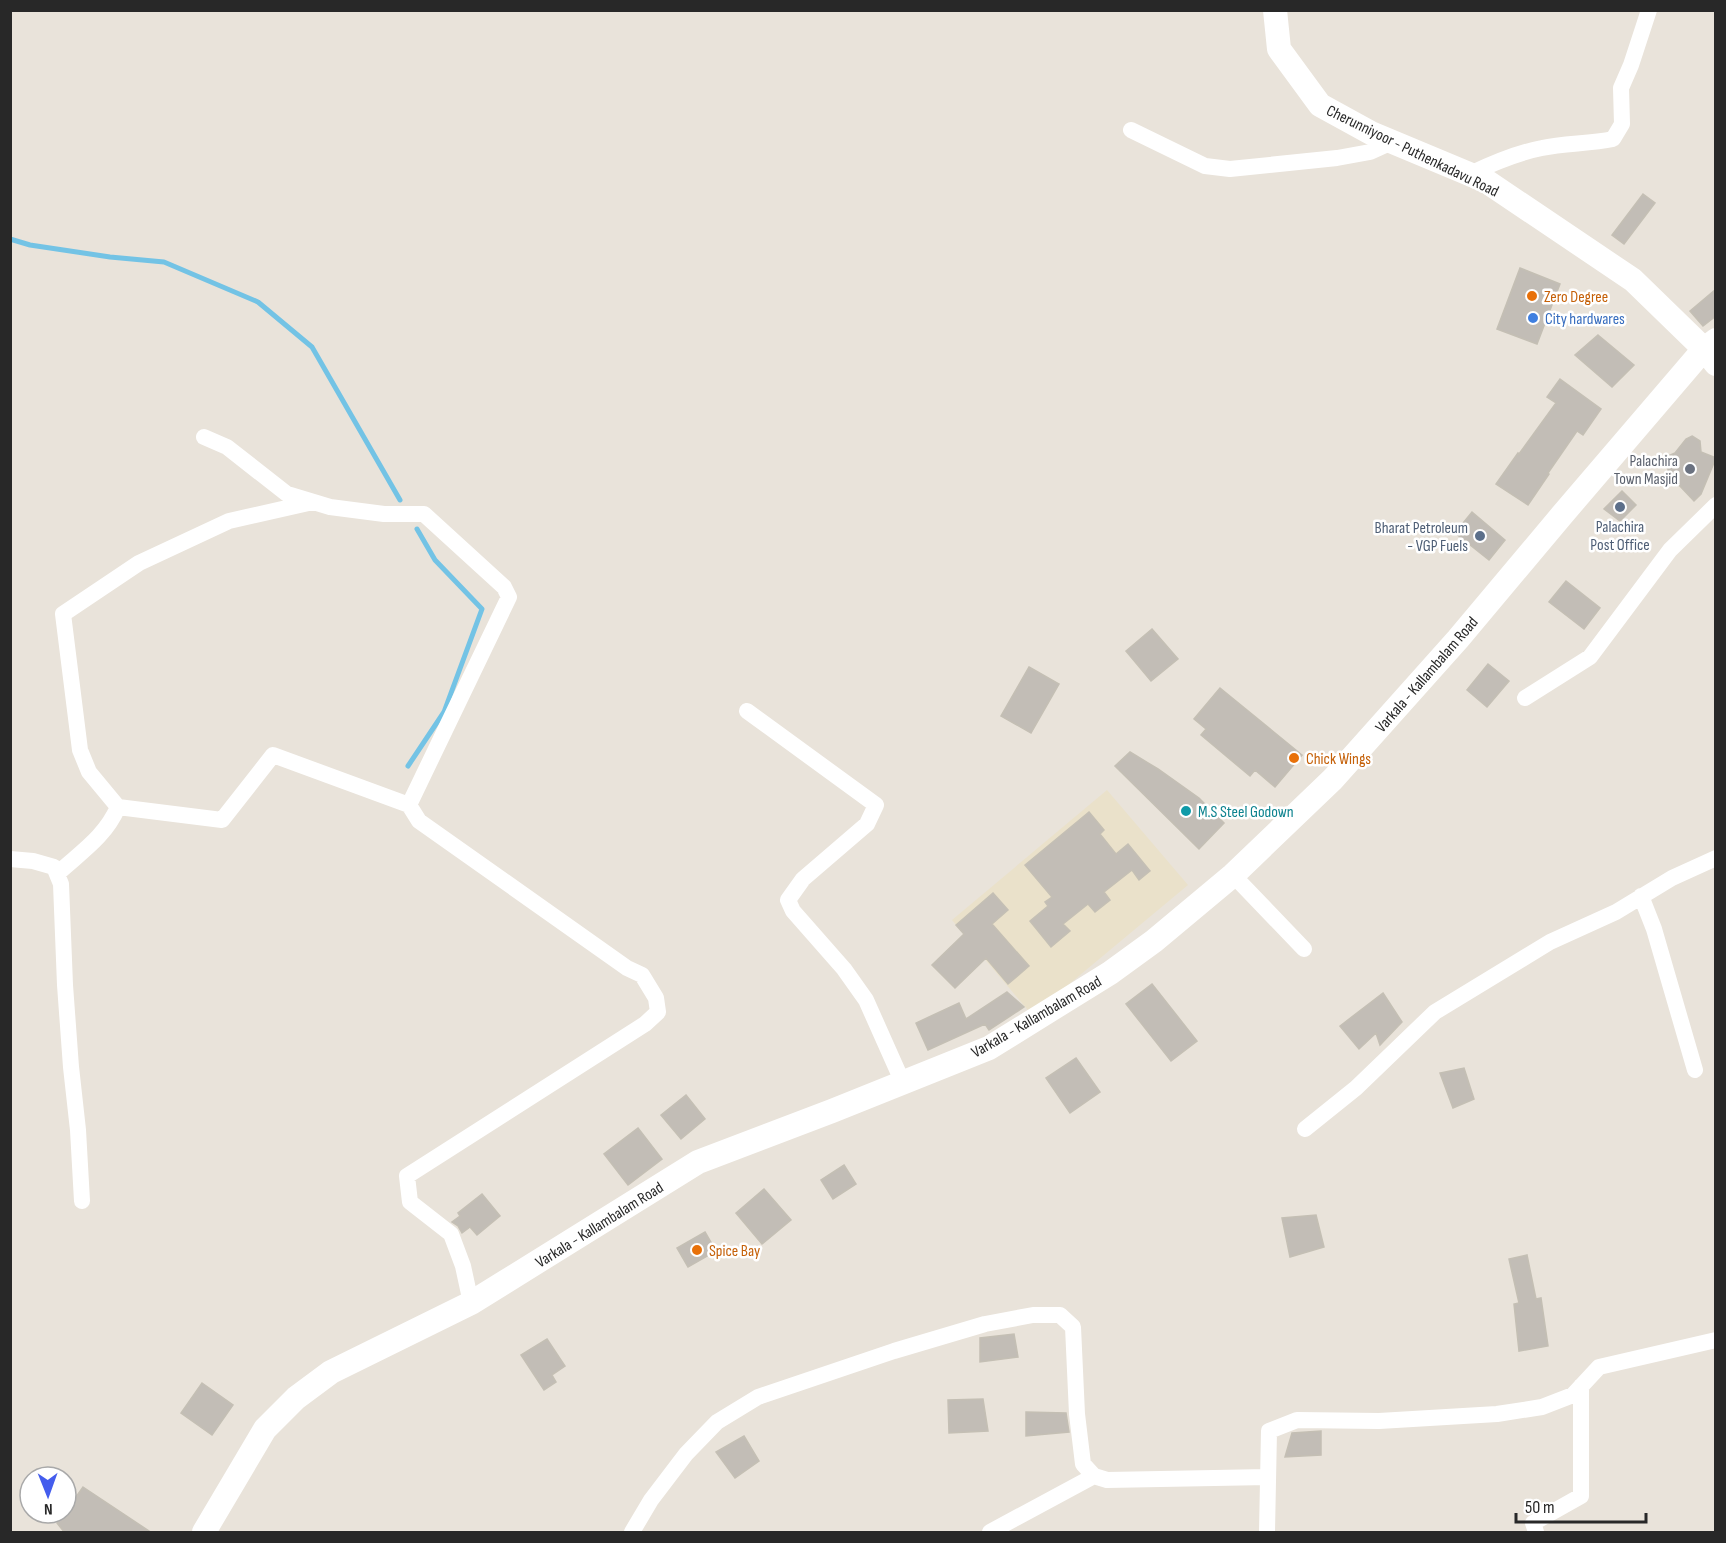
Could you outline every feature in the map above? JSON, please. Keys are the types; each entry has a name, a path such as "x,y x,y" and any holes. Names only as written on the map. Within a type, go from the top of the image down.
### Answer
{"main road":[{"name":"Cherunniyoor - Puthenkadavu Road","path":"1275,10 1280,49 1320,105 1371,133 1486,181 1634,280 1712,351"},
{"name":"Varkala - Kallambalam Road","path":"204,1533 265,1429 296,1398 331,1372 471,1303 698,1162 989,1048 1110,973 1154,941 1233,875 1333,779 1458,639 1562,515 1712,351"}],"street":[{"path":"1470,174 1505,157 1542,147 1594,143 1613,139 1622,124 1621,88 1649,10"},
{"path":"1131,130 1205,166 1230,169 1337,158 1370,152 1392,142"},
{"path":"204,437 227,447 288,494 330,507 384,514 423,514 504,587 509,597 409,805"},
{"path":"313,502 229,521 139,563 63,614 80,750 89,772 118,807 222,820 273,755 409,805 419,821 627,968 642,975 656,998 658,1012 645,1024 406,1176 410,1202 451,1234 463,1266 471,1303"},
{"path":"1525,698 1590,657 1670,550 1716,505"},
{"path":"747,711 876,805 867,824 803,879 788,900 793,911 844,969 866,1000 903,1083"},
{"path":"57,874 100,836 112,821 118,807"},
{"path":"1305,1129 1356,1088 1435,1012 1550,942 1616,912 1672,878 1716,858"},
{"path":"10,859 33,861 54,867 61,884 65,985 82,1201"},
{"path":"1233,875 1304,949"},
{"path":"1641,896 1654,929 1695,1070"},
{"path":"632,1533 651,1500 686,1454 717,1422 758,1397 894,1351 985,1324 1033,1315 1060,1315 1073,1327 1077,1414 1083,1464 1094,1476 1107,1480 1268,1477"},
{"path":"1267,1533 1269,1431 1297,1420 1379,1421 1497,1413 1542,1407 1573,1395 1599,1367 1716,1340"},
{"path":"1536,1533 1533,1523 1581,1496 1581,1386"},
{"path":"990,1533 1094,1476"}],"shaded area":[{"path":"1107,790 1188,885 1032,1015 952,920"}],"building":[{"path":"1643,194 1655,203 1624,244 1612,235"},
{"path":"1520,268 1560,284 1537,344 1497,329"},
{"path":"1716,289 1716,316 1703,326 1690,311"},
{"path":"1598,335 1634,365 1612,387 1575,355"},
{"path":"1560,379 1601,409 1583,435 1577,431 1528,505 1496,484 1556,403 1547,397"},
{"name":"Palachira Town Masjid","path":"1692,436 1700,441 1701,452 1716,458 1701,494 1694,501 1678,484 1668,480 1668,469 1665,465 1668,456 1675,453 1686,439"},
{"name":"Palachira Post Office","path":"1622,491 1636,505 1620,521 1604,509"},
{"name":"Bharat Petroleum - VGP Fuels","path":"1472,512 1505,540 1489,560 1455,533"},
{"path":"1566,581 1600,608 1584,629 1549,602"},
{"path":"1152,629 1178,659 1151,681 1126,651"},
{"path":"1488,664 1509,681 1487,707 1467,690"},
{"path":"1029,667 1059,684 1031,733 1001,716"},
{"path":"1220,688 1302,755 1275,787 1255,770 1250,776 1201,735 1206,729 1194,719"},
{"name":"M.S Steel Godown","path":"1130,752 1199,798 1224,823 1199,849 1115,766"},
{"path":"1089,812 1104,830 1100,834 1116,854 1128,844 1150,871 1139,880 1132,870 1104,892 1110,900 1095,912 1088,904 1063,924 1070,931 1051,947 1030,921 1048,906 1045,902 1052,897 1025,865"},
{"path":"993,893 1008,910 992,924 1029,966 1008,984 986,958 955,988 932,965 964,934 956,925"},
{"path":"1152,984 1197,1041 1171,1061 1126,1004"},
{"path":"1007,992 1024,1007 989,1030 985,1024 928,1050 916,1023 959,1003 966,1019"},
{"path":"1383,993 1402,1022 1380,1045 1376,1033 1359,1049 1340,1026"},
{"path":"1076,1058 1100,1092 1070,1113 1046,1078"},
{"path":"1464,1068 1474,1099 1453,1108 1440,1073"},
{"path":"686,1095 705,1119 681,1139 661,1115"},
{"path":"638,1128 662,1159 628,1185 604,1154"},
{"path":"844,1165 856,1184 833,1199 821,1180"},
{"path":"764,1189 791,1220 762,1244 736,1213"},
{"path":"482,1194 500,1216 477,1235 470,1227 462,1233 452,1222 460,1216 458,1213"},
{"path":"1316,1215 1324,1247 1290,1257 1282,1218"},
{"name":"Spice Bay","path":"705,1232 716,1251 688,1267 677,1248"},
{"path":"1527,1255 1536,1299 1541,1298 1548,1346 1519,1351 1514,1304 1519,1303 1509,1259"},
{"path":"1014,1334 1018,1357 980,1362 980,1338"},
{"path":"547,1339 565,1366 552,1375 556,1382 544,1390 521,1355"},
{"path":"202,1383 233,1405 212,1435 181,1413"},
{"path":"983,1399 988,1431 949,1433 948,1400"},
{"path":"1026,1412 1066,1413 1069,1432 1026,1436"},
{"path":"1321,1431 1321,1455 1285,1457 1292,1433"},
{"path":"744,1436 759,1461 735,1478 716,1452"},
{"path":"83,1487 152,1533 65,1533 59,1525 78,1525 78,1494"}],"waterway":[{"path":"10,239 30,245 110,257 164,262 258,302 312,347 400,500"},
{"path":"408,766 444,712 482,609 435,560 417,529"}],"place":[{"name":"Zero Degree","path":"1532,296"},
{"name":"City hardwares","path":"1533,318"},
{"name":"Palachira Town Masjid","path":"1690,469"},
{"name":"Palachira Post Office","path":"1620,507"},
{"name":"Bharat Petroleum - VGP Fuels","path":"1480,536"},
{"name":"Chick Wings","path":"1294,758"},
{"name":"M.S Steel Godown","path":"1186,811"},
{"name":"Spice Bay","path":"697,1250"}]}
